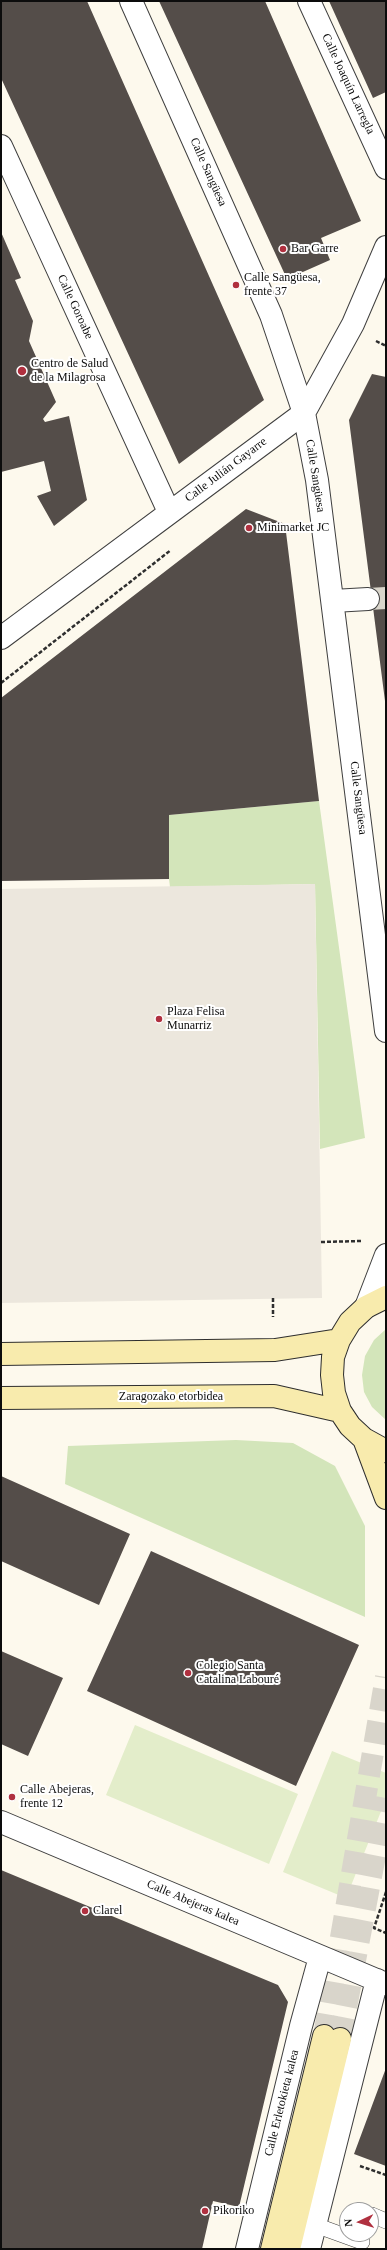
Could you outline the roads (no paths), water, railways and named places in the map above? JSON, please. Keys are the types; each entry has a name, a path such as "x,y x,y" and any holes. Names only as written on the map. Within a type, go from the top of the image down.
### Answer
{"main road":[{"path":"386,1297 366,1307 350,1322 339,1340 333,1357 332,1375 334,1393 340,1411 350,1426 364,1439 386,1451"},
{"path":"1,1354 275,1350 339,1340"},
{"name":"Zaragozako etorbidea","path":"1,1398 274,1396 340,1411"},
{"path":"364,1439 386,1498"},
{"name":"Calle Erletokieta kalea","path":"272,2249 332,2037 289,2249"}],"street":[{"name":"Calle Sangüesa","path":"132,1 271,315 304,412 317,480 386,1031"},
{"name":"Calle Joaquín Larregla","path":"309,1 386,168"},
{"name":"Calle Goroabe","path":"1,146 169,512"},
{"name":"Calle Julián Gayarre","path":"1,638 304,412 353,324 386,247"},
{"path":"333,601 368,599"},
{"path":"366,1307 386,1255"},
{"name":"Calle Abejeras kalea","path":"1,1822 320,1958 381,1982"},
{"name":"Calle Erletokieta kalea","path":"247,2249 301,2026 320,1958"},
{"path":"310,2249 315,2225 381,1982"}],"lane":[{"path":"315,2225 339,2234"}],"tunnel":[{"path":"368,599 386,598"},
{"path":"324,2036 386,1677"},
{"path":"340,2039 386,1798"}],"place":[{"name":"Bar Garre","path":"283,249"},
{"name":"Calle Sangüesa, frente 37","path":"236,285"},
{"name":"Centro de Salud de la Milagrosa","path":"22,371"},
{"name":"Minimarket JC","path":"249,528"},
{"name":"Plaza Felisa Munarriz","path":"159,1019"},
{"name":"Colegio Santa Catalina Labouré","path":"188,1673"},
{"name":"Calle Abejeras, frente 12","path":"12,1797"},
{"name":"Clarel","path":"85,1911"},
{"name":"Pikoriko","path":"205,2211"}]}
